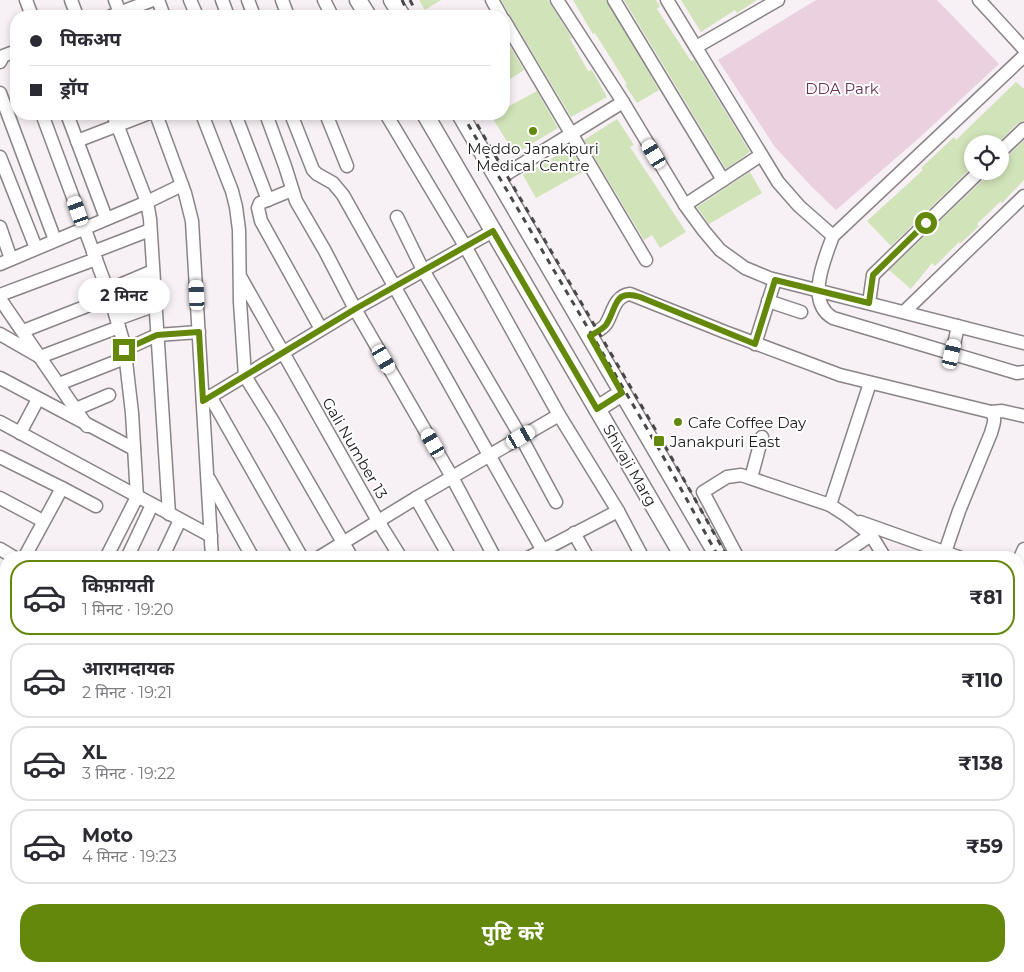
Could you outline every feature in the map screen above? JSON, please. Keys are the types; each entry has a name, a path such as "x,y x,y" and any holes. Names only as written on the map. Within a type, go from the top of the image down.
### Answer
{"main road":[{"name":"Shivaji Marg","path":"428,120 680,551"},
{"name":"Shivaji Marg","path":"464,120 715,551"},
{"path":"597,409 622,393"}],"street":[{"path":"129,10 153,0"},
{"path":"557,0 623,102 685,205 720,250 745,268 775,280 1024,343"},
{"path":"614,0 723,180"},
{"path":"668,0 778,182 799,206 833,236"},
{"path":"696,47 778,0"},
{"path":"979,0 1024,49"},
{"path":"510,30 646,260"},
{"path":"1024,56 833,236 825,257 817,290 827,314 833,318 1017,373 1024,372"},
{"path":"0,93 10,120"},
{"path":"498,179 623,102"},
{"path":"10,120 55,240"},
{"path":"44,120 109,293 125,354 137,497 110,551"},
{"path":"69,120 106,218"},
{"path":"77,141 115,120 146,202 154,271 169,514"},
{"path":"158,120 182,185 192,221 199,332 207,398 207,476 212,551"},
{"path":"204,120 236,207 239,230 245,376 288,446 347,551"},
{"path":"237,120 268,200"},
{"path":"268,120 296,201 355,309 452,477 491,551"},
{"path":"293,120 313,170 333,183 344,195 543,551"},
{"path":"328,120 346,166"},
{"path":"390,120 465,246 559,415 618,510 639,551"},
{"path":"1009,143 1024,129"},
{"path":"685,205 761,155"},
{"path":"0,157 36,248"},
{"path":"869,303 873,275 971,180"},
{"path":"0,227 6,262 182,185"},
{"path":"292,190 260,203 258,208 261,221 321,329"},
{"path":"904,312 1024,196"},
{"path":"397,217 423,270 521,437 556,502"},
{"path":"0,295 95,256 150,230"},
{"path":"207,398 394,286 493,231"},
{"path":"23,331 154,271"},
{"name":"Gali Number 13","path":"240,276 397,551"},
{"path":"755,344 775,280"},
{"path":"590,336 605,326 618,300 624,295 630,294 755,344 840,375 991,412 1024,416"},
{"path":"0,299 87,426"},
{"path":"768,302 801,312"},
{"path":"40,357 156,305"},
{"path":"952,354 958,326"},
{"path":"59,384 125,354 157,335 199,332"},
{"path":"0,334 40,357"},
{"path":"0,378 87,426 134,449"},
{"path":"830,505 870,383"},
{"path":"76,409 110,395"},
{"path":"207,398 298,551"},
{"path":"20,433 38,399"},
{"path":"945,551 991,432 994,415 991,412"},
{"path":"329,551 559,415"},
{"path":"0,422 211,536"},
{"path":"751,478 762,437"},
{"path":"0,457 96,506"},
{"path":"207,476 249,551"},
{"path":"734,551 703,492 726,477 742,476 830,505 871,535 881,551"},
{"path":"28,551 62,488"},
{"path":"0,498 43,521"},
{"path":"416,498 446,551"},
{"path":"692,511 707,500"},
{"path":"130,551 152,505"},
{"path":"549,551 574,533 618,510"},
{"path":"165,551 180,520"},
{"path":"852,520 936,551"},
{"path":"574,533 584,551"},
{"path":"847,551 871,535"}],"green space":[{"name":"DDA Park","path":"816,0 937,0 999,64 919,138 836,210 775,147 718,60"}],"building":[{"path":"419,0 441,0 425,10"},
{"path":"501,0 548,0 572,38 570,39 588,71 592,70 607,97 571,117 510,15 510,10 507,10"},
{"path":"573,0 606,0 659,90 637,103 625,85 627,84 595,33 593,34"},
{"path":"624,0 656,0 660,6 657,9 691,61 694,60 750,152 726,169"},
{"path":"681,0 757,0 737,13 735,10 701,32"},
{"path":"510,46 524,70 510,79"},
{"path":"1016,82 1024,89 1024,121 1018,123 1006,135 964,135 964,175 891,246 867,221 923,170 921,168 954,137 956,140"},
{"path":"537,91 558,128 515,154 494,120 510,120 510,106"},
{"path":"617,119 634,145 630,147 686,232 660,248 652,235 644,240 584,140"},
{"path":"1024,140 1024,180 1002,203 1001,201 977,224 979,226 960,244 959,242 935,266 932,263 911,289 889,270 983,180 1009,180 1009,155"},
{"path":"570,148 584,171 536,198 523,175"},
{"path":"750,172 762,193 709,224 697,207"}],"railway":[{"path":"402,0 406,10"},
{"path":"410,0 415,10"},
{"path":"466,120 659,449 715,551"},
{"path":"475,120 665,446 724,551"}],"place":[{"name":"Meddo Janakpuri Medical Centre","path":"533,131"},
{"name":"Cafe Coffee Day","path":"678,422"},
{"name":"Janakpuri East","path":"659,441"}],"route":[{"path":"124,350 157,335 199,332 203,401 355,309 493,231 597,409 622,393 590,336 605,326 618,300 624,295 630,294 640,297 755,344 775,280 869,303 873,275 926,223"}]}
